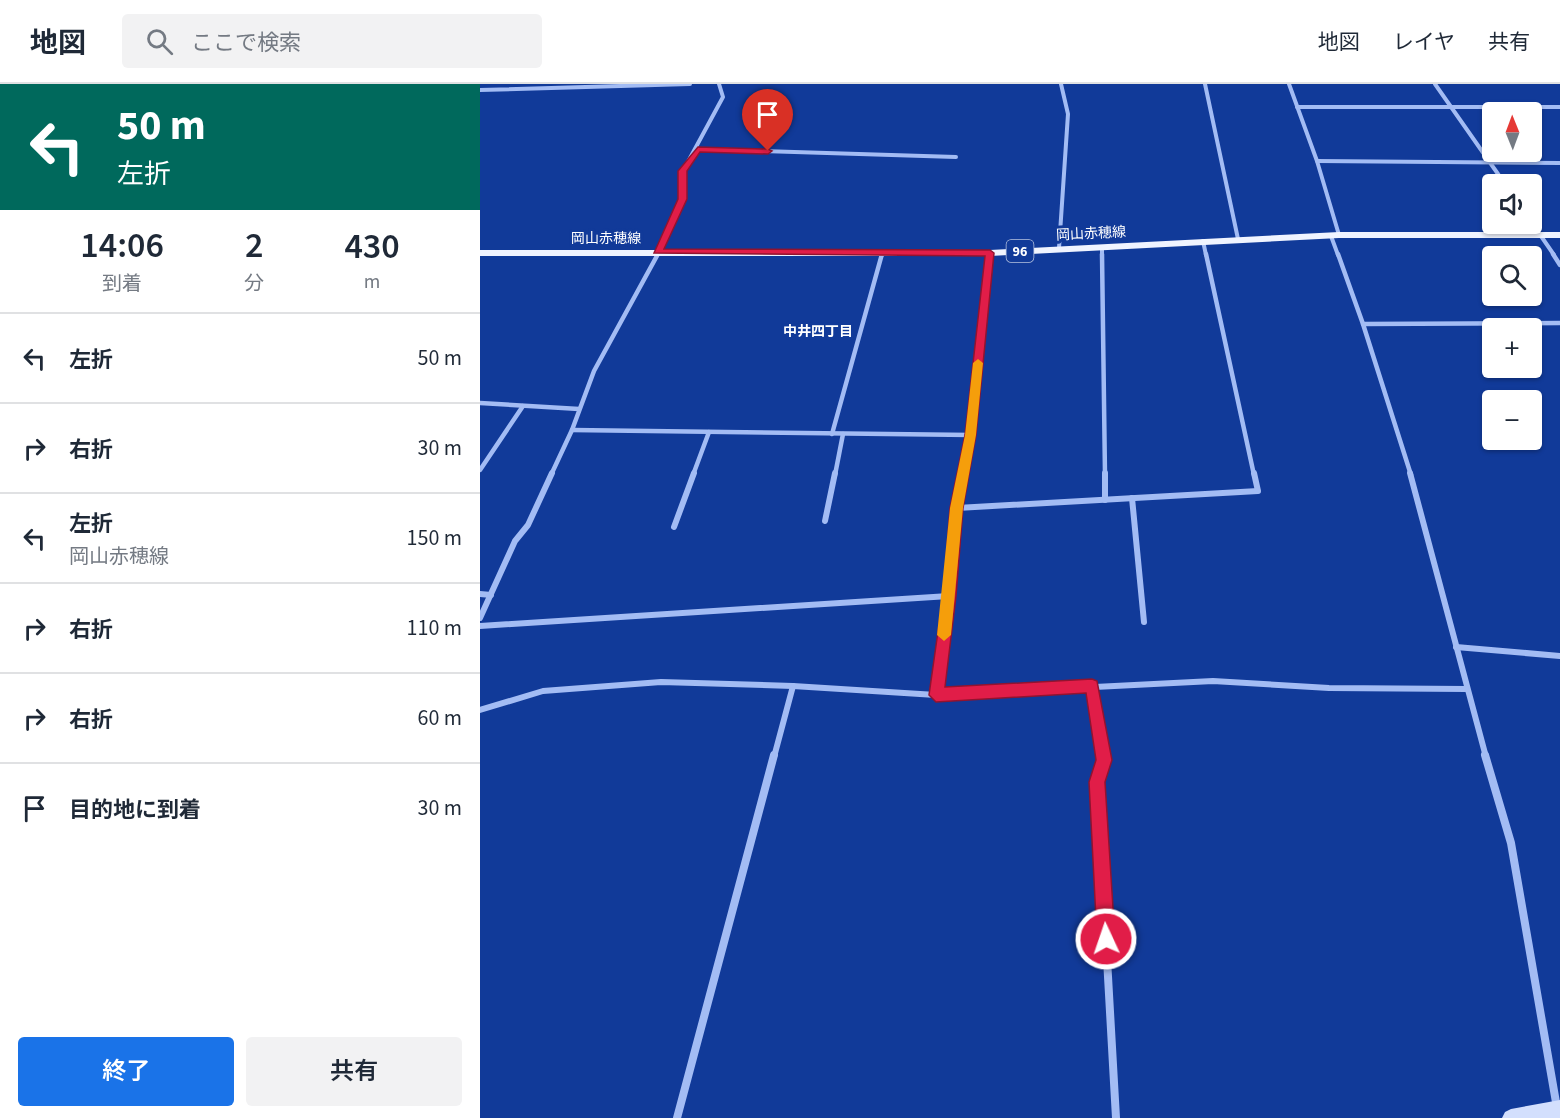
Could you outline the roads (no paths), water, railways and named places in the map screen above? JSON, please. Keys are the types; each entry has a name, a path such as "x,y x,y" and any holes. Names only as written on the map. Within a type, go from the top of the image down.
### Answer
{"main road":[{"name":"岡山赤穂線","path":"480,253 658,251 990,253 1238,239 1560,235"},
{"path":"1511,1118 1558,1109"}],"street":[{"path":"480,90 690,84"},
{"path":"480,618 515,541 528,525 572,430 594,371 658,251 682,199 682,171 698,149 723,97 719,84"},
{"path":"1059,248 1068,114 1061,84"},
{"path":"1205,84 1238,239"},
{"path":"1289,84 1317,161 1335,236 1418,498 1466,689 1511,843 1558,1109"},
{"path":"1435,84 1498,174"},
{"path":"1297,106 1560,107"},
{"path":"698,149 956,157"},
{"path":"1317,161 1560,163"},
{"path":"1539,235 1560,265"},
{"path":"957,508 1258,491 1203,241"},
{"path":"1102,247 1105,500"},
{"path":"832,434 883,252"},
{"path":"936,695 949,596 957,508 970,435 990,253"},
{"path":"1363,324 1560,323"},
{"path":"480,403 579,409"},
{"path":"480,470 523,406"},
{"path":"572,430 970,435"},
{"path":"674,527 710,432"},
{"path":"825,521 843,434"},
{"path":"1132,498 1144,622"},
{"path":"480,594 491,595"},
{"path":"480,626 949,596"},
{"path":"1456,647 1560,656"},
{"path":"480,710 543,691 661,682 793,686 936,695 1213,681 1329,688 1466,689"},
{"path":"677,1118 793,686"},
{"path":"1092,686 1104,760 1097,782 1116,1118"}],"district":[{"name":"中井四丁目","path":"818,331"}]}
